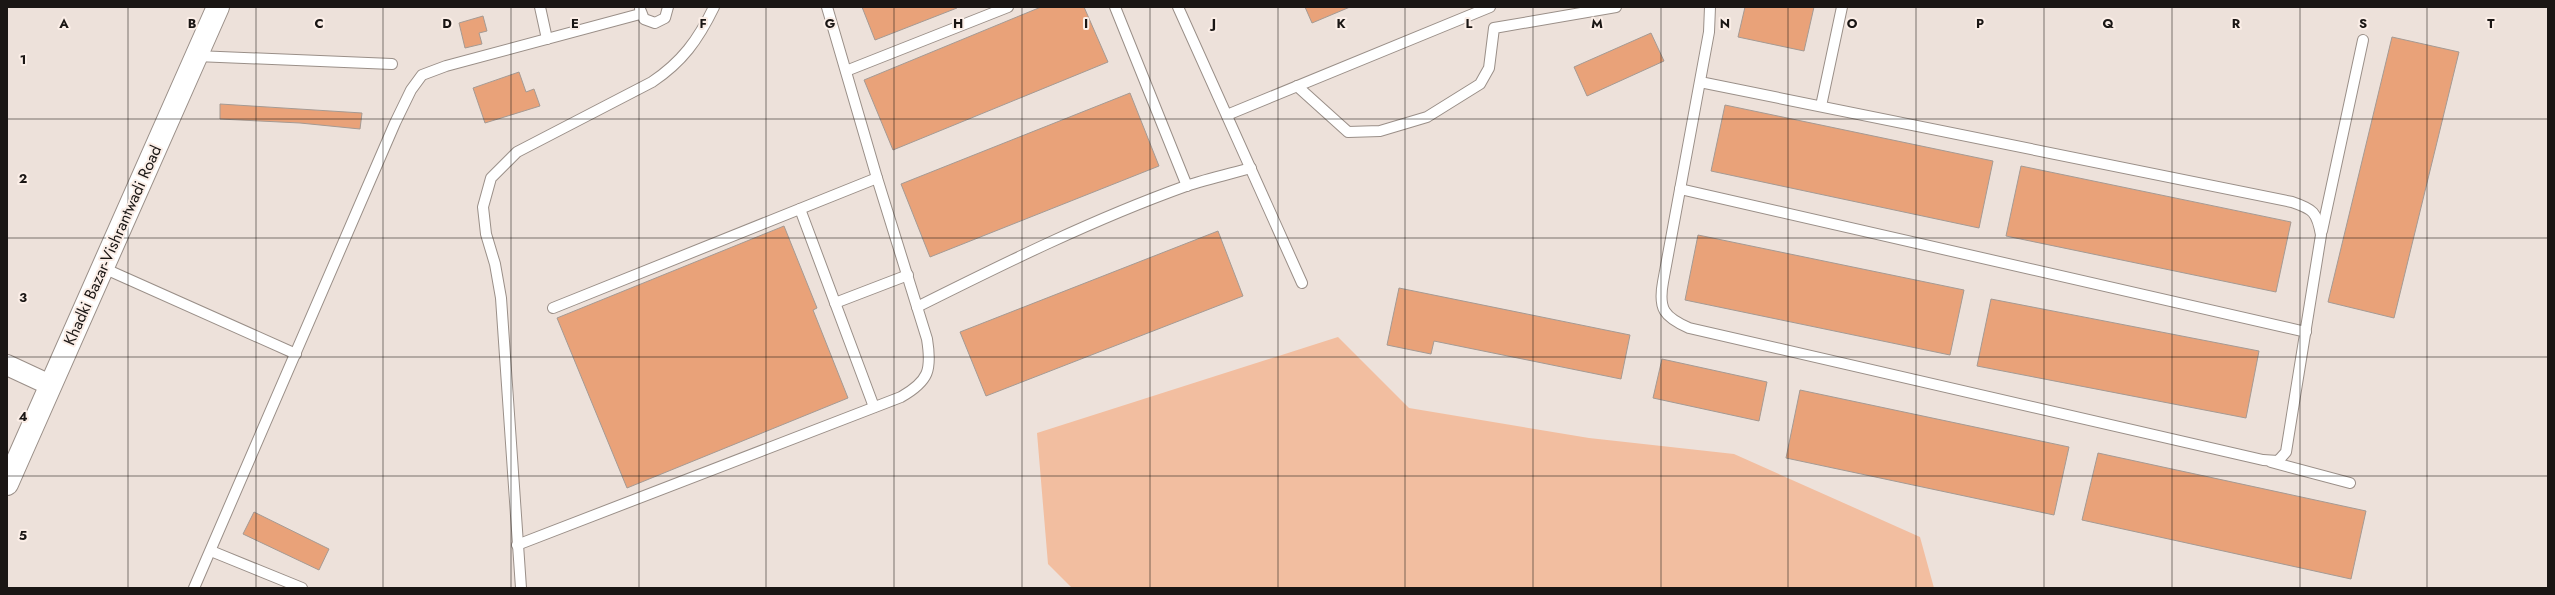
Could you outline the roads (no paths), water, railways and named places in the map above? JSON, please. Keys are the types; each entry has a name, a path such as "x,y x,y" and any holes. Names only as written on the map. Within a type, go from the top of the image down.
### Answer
{"street":[{"name":"Khadki Bazar-Vishrantwadi Road","path":"7,484 101,267 218,7"},
{"path":"7,365 50,385"}],"lane":[{"path":"540,7 547,38"},
{"path":"194,588 395,123 411,90 422,75 446,66 640,10 644,19 655,23 665,18 668,7"},
{"path":"521,588 501,298 495,264 486,234 483,207 491,178 518,152 652,82 671,70 685,56 714,7"},
{"path":"517,545 901,397 920,386 928,372 930,357 928,339 877,178 827,7"},
{"path":"846,71 1008,7"},
{"path":"1115,7 1187,186"},
{"path":"1178,7 1302,283"},
{"path":"1227,115 1490,7"},
{"path":"1297,86 1348,132 1380,130 1427,117 1480,84 1489,68 1494,28 1616,7"},
{"path":"1710,7 1709,32 1660,298 1663,310 1673,320 1689,328 2263,460 2350,483"},
{"path":"1821,106 1842,7"},
{"path":"2263,460 2278,461 2286,452 2321,235 2363,40"},
{"path":"196,56 392,64"},
{"path":"1700,82 2292,202 2310,208 2318,220 2321,235"},
{"path":"917,307 1037,248 1187,186 1251,168"},
{"path":"553,308 877,178"},
{"path":"1680,189 2306,332"},
{"path":"800,209 874,407"},
{"path":"101,267 296,354"},
{"path":"835,303 908,276"},
{"path":"211,551 302,588"}]}
